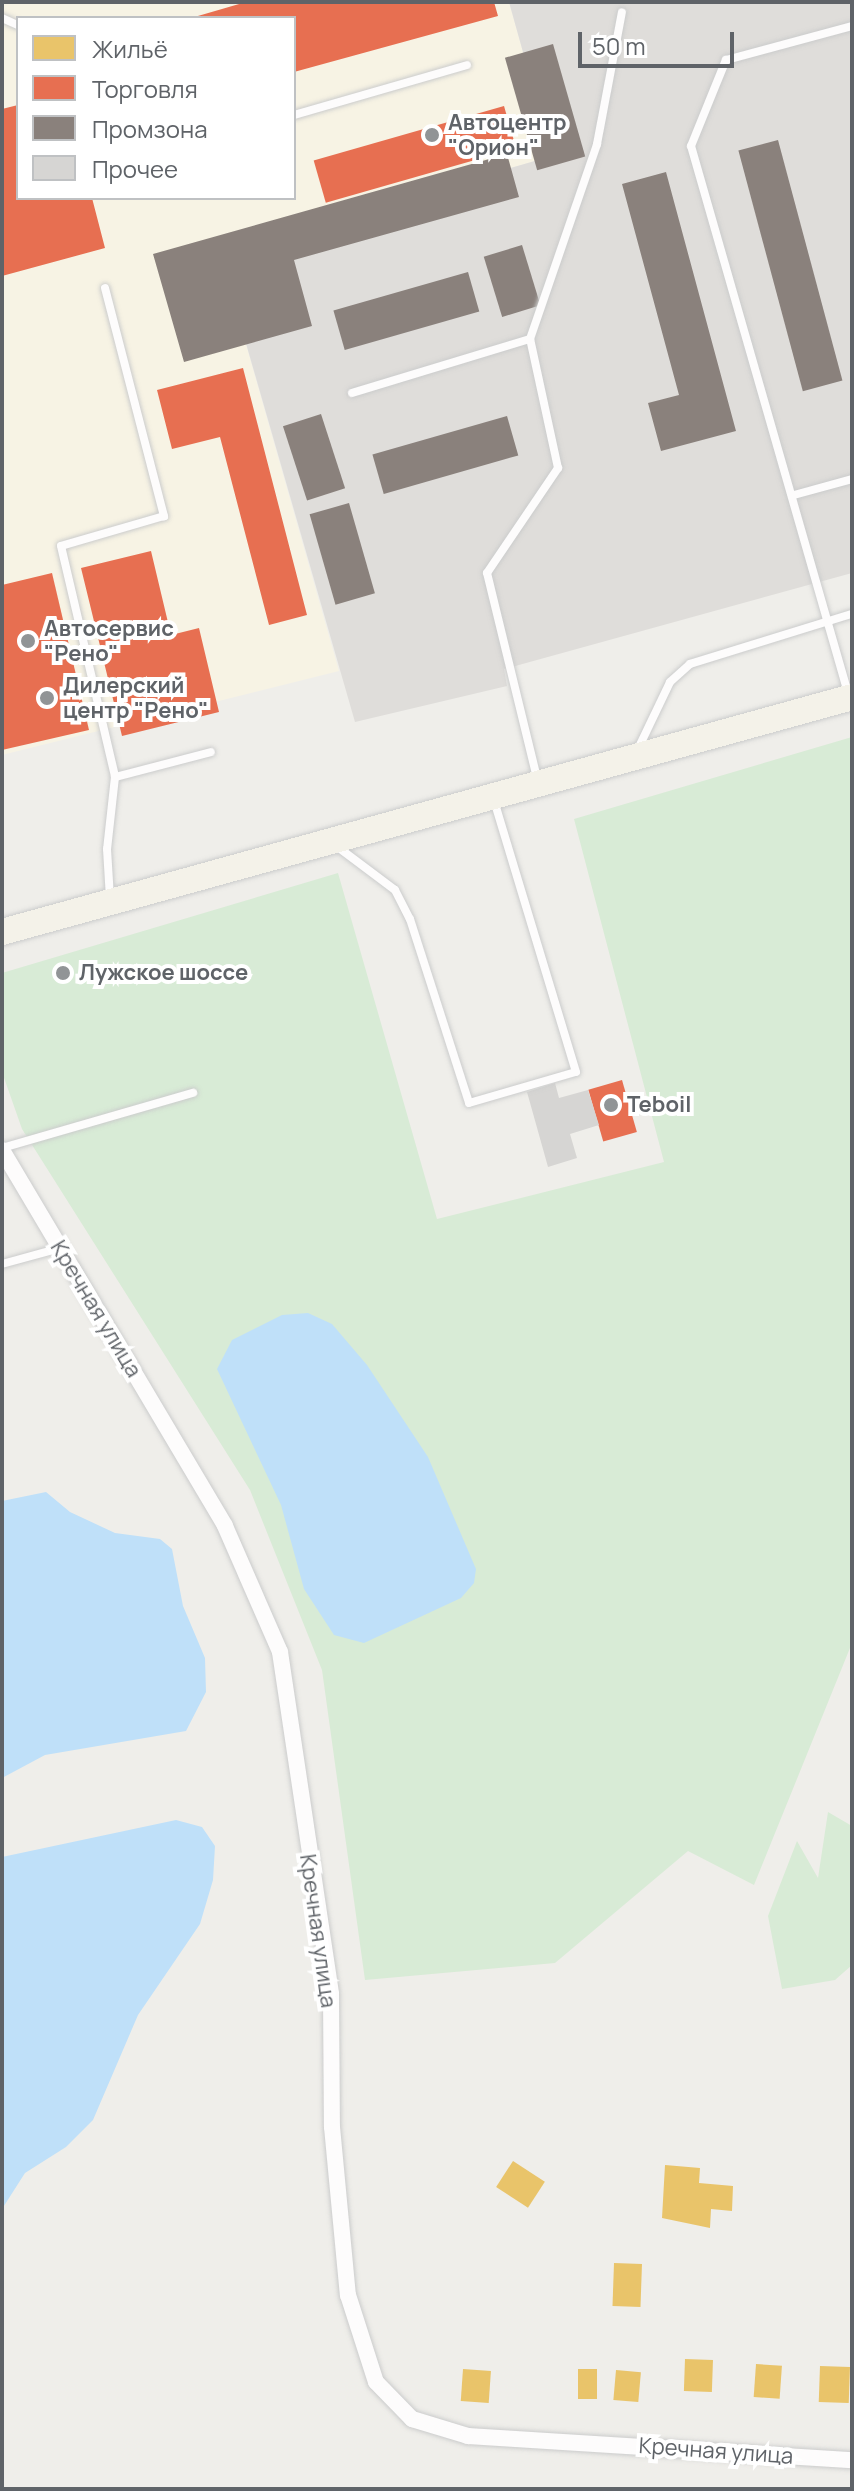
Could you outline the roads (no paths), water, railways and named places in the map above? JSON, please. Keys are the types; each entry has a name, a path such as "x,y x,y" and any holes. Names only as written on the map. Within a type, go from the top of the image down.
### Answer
{"main road":[{"path":"2,932 850,697"}],"street":[{"name":"Кречная улица","path":"2,1149 225,1526 280,1652 331,1994 332,2127 348,2295 376,2382 412,2419 468,2436 852,2460"}],"lane":[{"path":"539,785 487,573 558,468 530,339 597,144 622,12"},
{"path":"850,697 691,146 726,60 852,26"},
{"path":"296,114 467,65"},
{"path":"105,288 164,516 61,546 115,777 107,849 111,903"},
{"path":"352,393 530,339"},
{"path":"794,495 852,479"},
{"path":"633,759 670,682 690,664 852,614"},
{"path":"115,777 211,752"},
{"path":"332,843 395,890 410,919 469,1103 576,1072 493,798"},
{"path":"2,1149 193,1093"},
{"path":"2,1264 60,1248"}],"water":[{"path":"308,1313 332,1324 367,1365 428,1457 476,1569 474,1583 461,1598 364,1643 334,1635 304,1589 281,1505 217,1369 232,1340 282,1315"},
{"path":"46,1492 70,1512 115,1533 160,1539 172,1549 183,1606 205,1658 206,1692 186,1731 45,1755 2,1778 2,1501"},
{"path":"176,1820 202,1827 215,1846 213,1880 200,1924 138,2015 93,2120 66,2147 25,2173 2,2209 2,1857"}],"place":[{"name":"Автоцентр \"Орион\"","path":"432,135"},
{"name":"Автосервис \"Рено\"","path":"28,641"},
{"name":"Дилерский центр \"Рено\"","path":"47,698"},
{"name":"Лужское шоссе","path":"63,973"},
{"name":"Teboil","path":"611,1105"}]}
